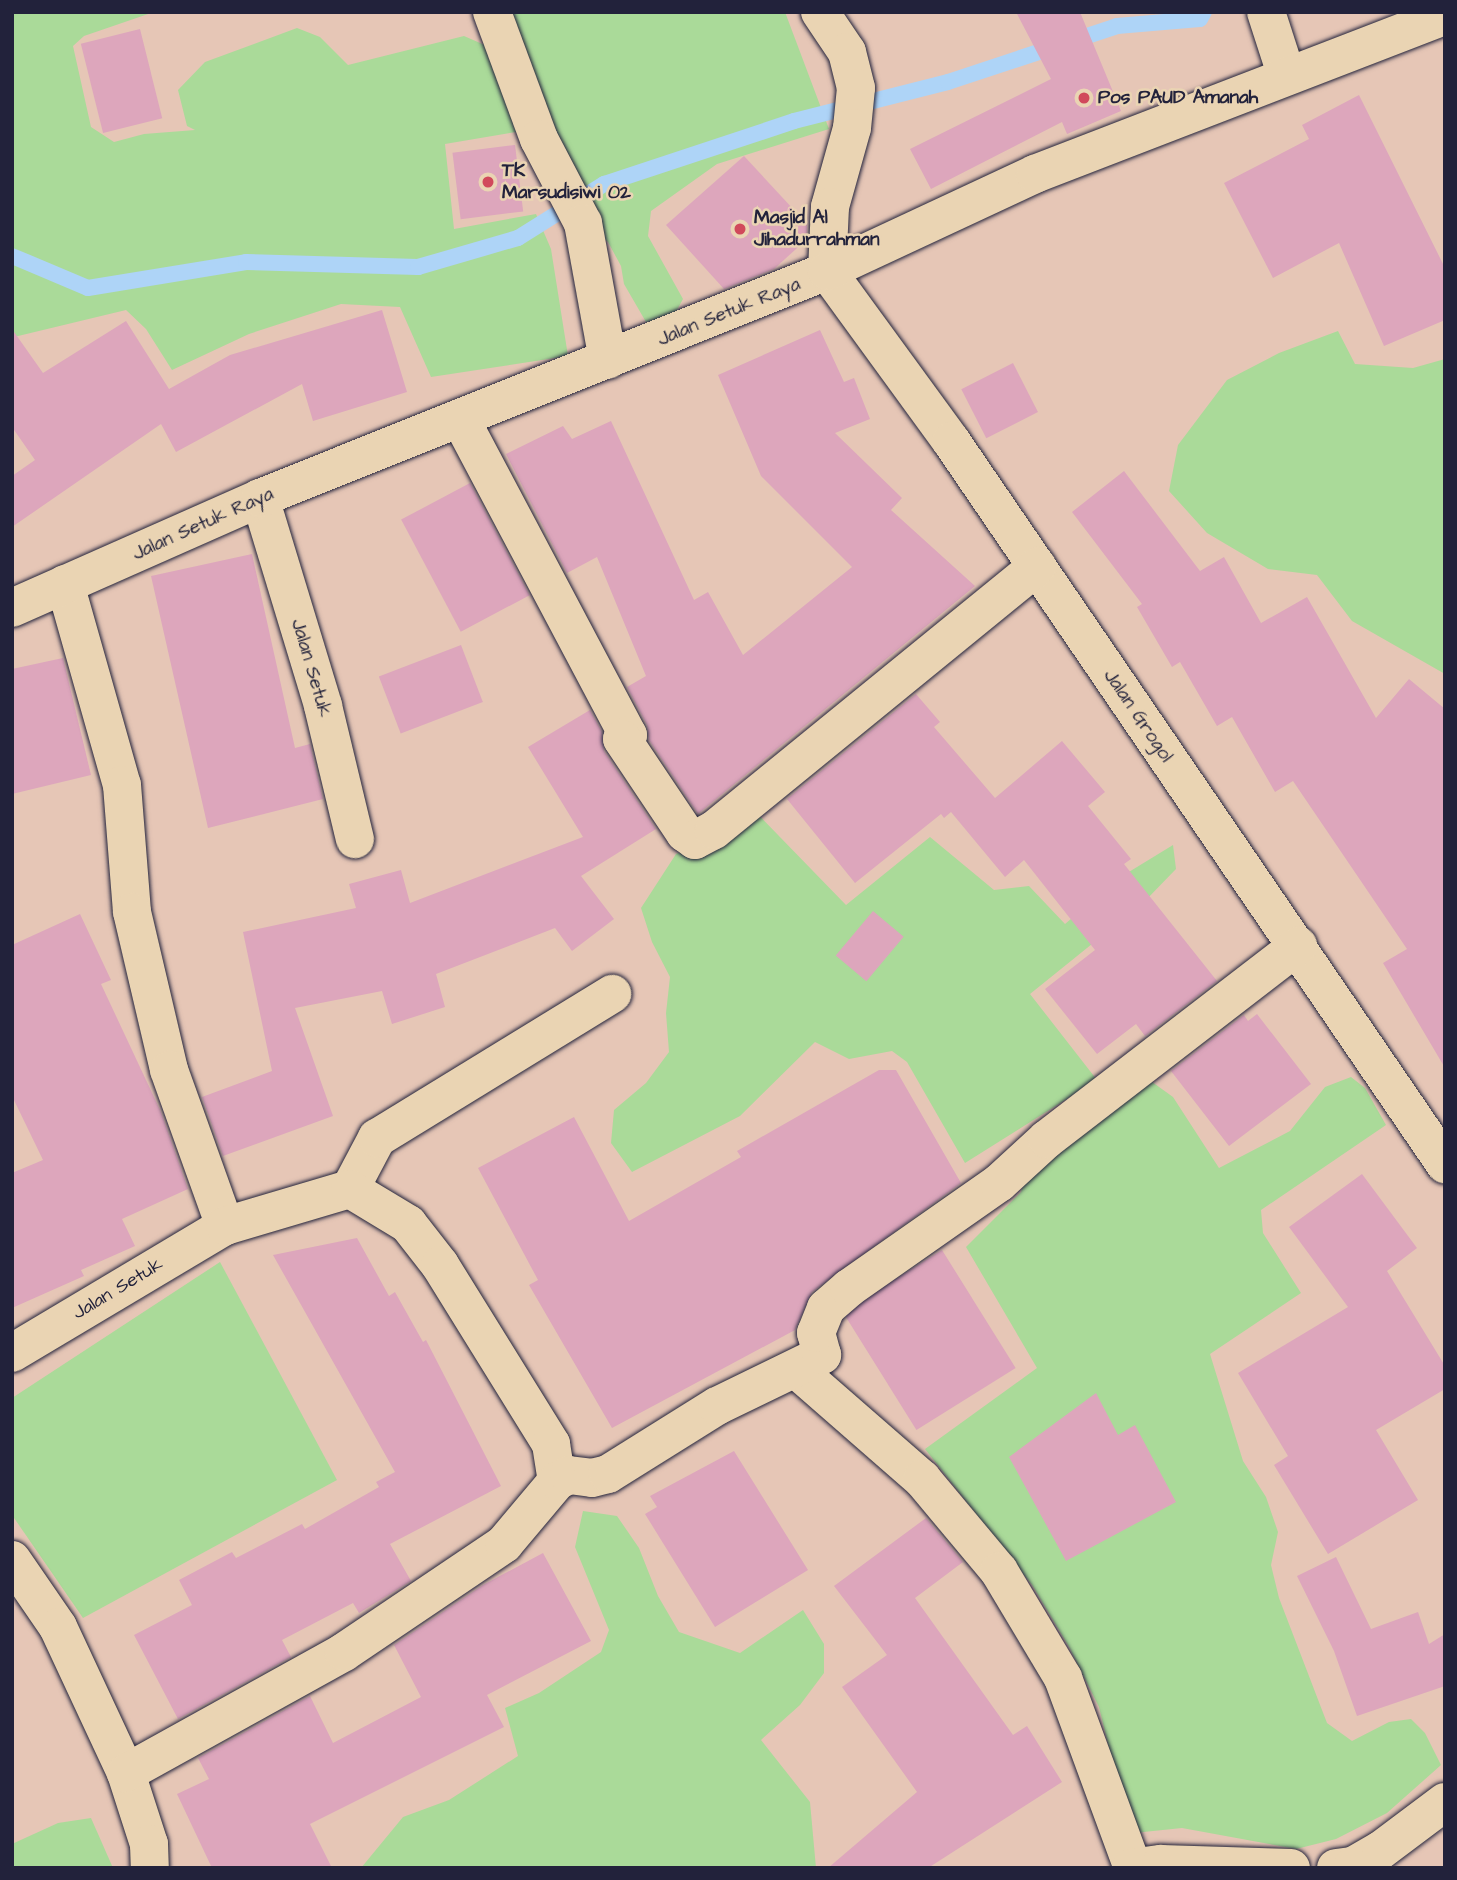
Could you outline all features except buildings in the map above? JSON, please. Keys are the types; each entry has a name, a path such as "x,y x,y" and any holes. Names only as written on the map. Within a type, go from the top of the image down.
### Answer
{"street":[{"path":"492,12 539,139 583,223 608,360"},
{"path":"820,12 847,52 856,88 852,128 830,207 827,271"},
{"path":"1266,12 1286,74"},
{"name":"Jalan Setuk Raya","path":"12,608 260,498 827,271 1035,174 1286,74 1445,16"},
{"name":"Jalan Grogol","path":"827,271 1037,567 1445,1164"},
{"path":"460,418 628,735 622,738 685,833 695,840 714,830 1037,567"},
{"name":"Jalan Setuk","path":"260,498 323,706 355,839"},
{"path":"65,584 122,785 132,912 169,1070 225,1226"},
{"path":"126,1773 344,1652 447,1583 504,1544 557,1481 569,1475 592,1478 608,1474 717,1406 797,1370 822,1355 816,1333 826,1308 849,1288 999,1183 1068,1122 1298,946"},
{"path":"557,1481 551,1444 440,1265 408,1224 350,1189 377,1138 612,994"},
{"name":"Jalan Setuk","path":"12,1353 225,1226 350,1189"},
{"path":"797,1370 922,1479 999,1571 1063,1678 1132,1868 1291,1868"},
{"path":"12,1560 58,1627 126,1773 149,1844 150,1868"},
{"path":"1336,1868 1353,1867 1438,1817"}],"green space":[{"path":"12,12 154,12 84,36 73,46 91,127 114,142 144,134 195,130 187,126 178,90 205,62 297,28 320,37 348,65 464,36 487,46 516,132 445,144 454,229 536,214 551,249 568,356 431,377 400,307 341,304 249,334 172,370 146,329 126,310 14,337"},
{"path":"503,12 785,12 829,129 717,164 651,211 648,236 683,299 673,317 646,322 624,284 621,266 608,242 582,221"},
{"path":"1338,331 1355,364 1413,368 1445,359 1445,674 1352,621 1317,575 1268,569 1207,533 1169,491 1178,445 1227,380 1279,353"},
{"path":"750,806 846,905 930,837 994,890 1029,886 1065,924 1119,878 1173,845 1176,869 1144,902 1030,994 1097,1080 965,1163 907,1062 892,1051 849,1059 815,1042 740,1116 632,1172 611,1143 614,1110 646,1083 669,1052 666,1013 670,977 652,942 641,908 676,854 709,838"},
{"path":"1351,1077 1365,1088 1386,1125 1261,1210 1263,1233 1301,1293 1210,1354 1243,1461 1266,1497 1278,1532 1271,1565 1279,1598 1327,1723 1352,1741 1389,1722 1411,1719 1425,1733 1441,1765 1387,1813 1336,1839 1296,1849 1182,1828 1134,1833 1126,1819 1099,1707 1069,1647 1032,1585 925,1449 1037,1368 966,1247 1021,1192 1033,1157 1148,1079 1173,1097 1219,1168 1290,1131 1325,1087"},
{"path":"220,1262 337,1480 83,1618 12,1515 12,1398"},
{"path":"583,1511 617,1516 639,1548 658,1596 679,1632 740,1653 803,1610 824,1644 824,1673 800,1705 761,1740 810,1802 816,1868 361,1868 403,1817 449,1800 518,1756 505,1708 539,1693 601,1652 609,1630 575,1547"},
{"path":"91,1818 113,1868 12,1868 12,1844 58,1823"}],"waterway":[{"path":"12,256 88,288 246,262 418,267 518,238 604,184 794,121 948,82 1117,26 1200,19 1204,12"}],"place":[{"name":"Pos PAUD Amanah","path":"1084,98"},
{"name":"TK Marsudisiwi 02","path":"488,182"},
{"name":"Masjid Al Jihadurrahman","path":"740,229"}]}
